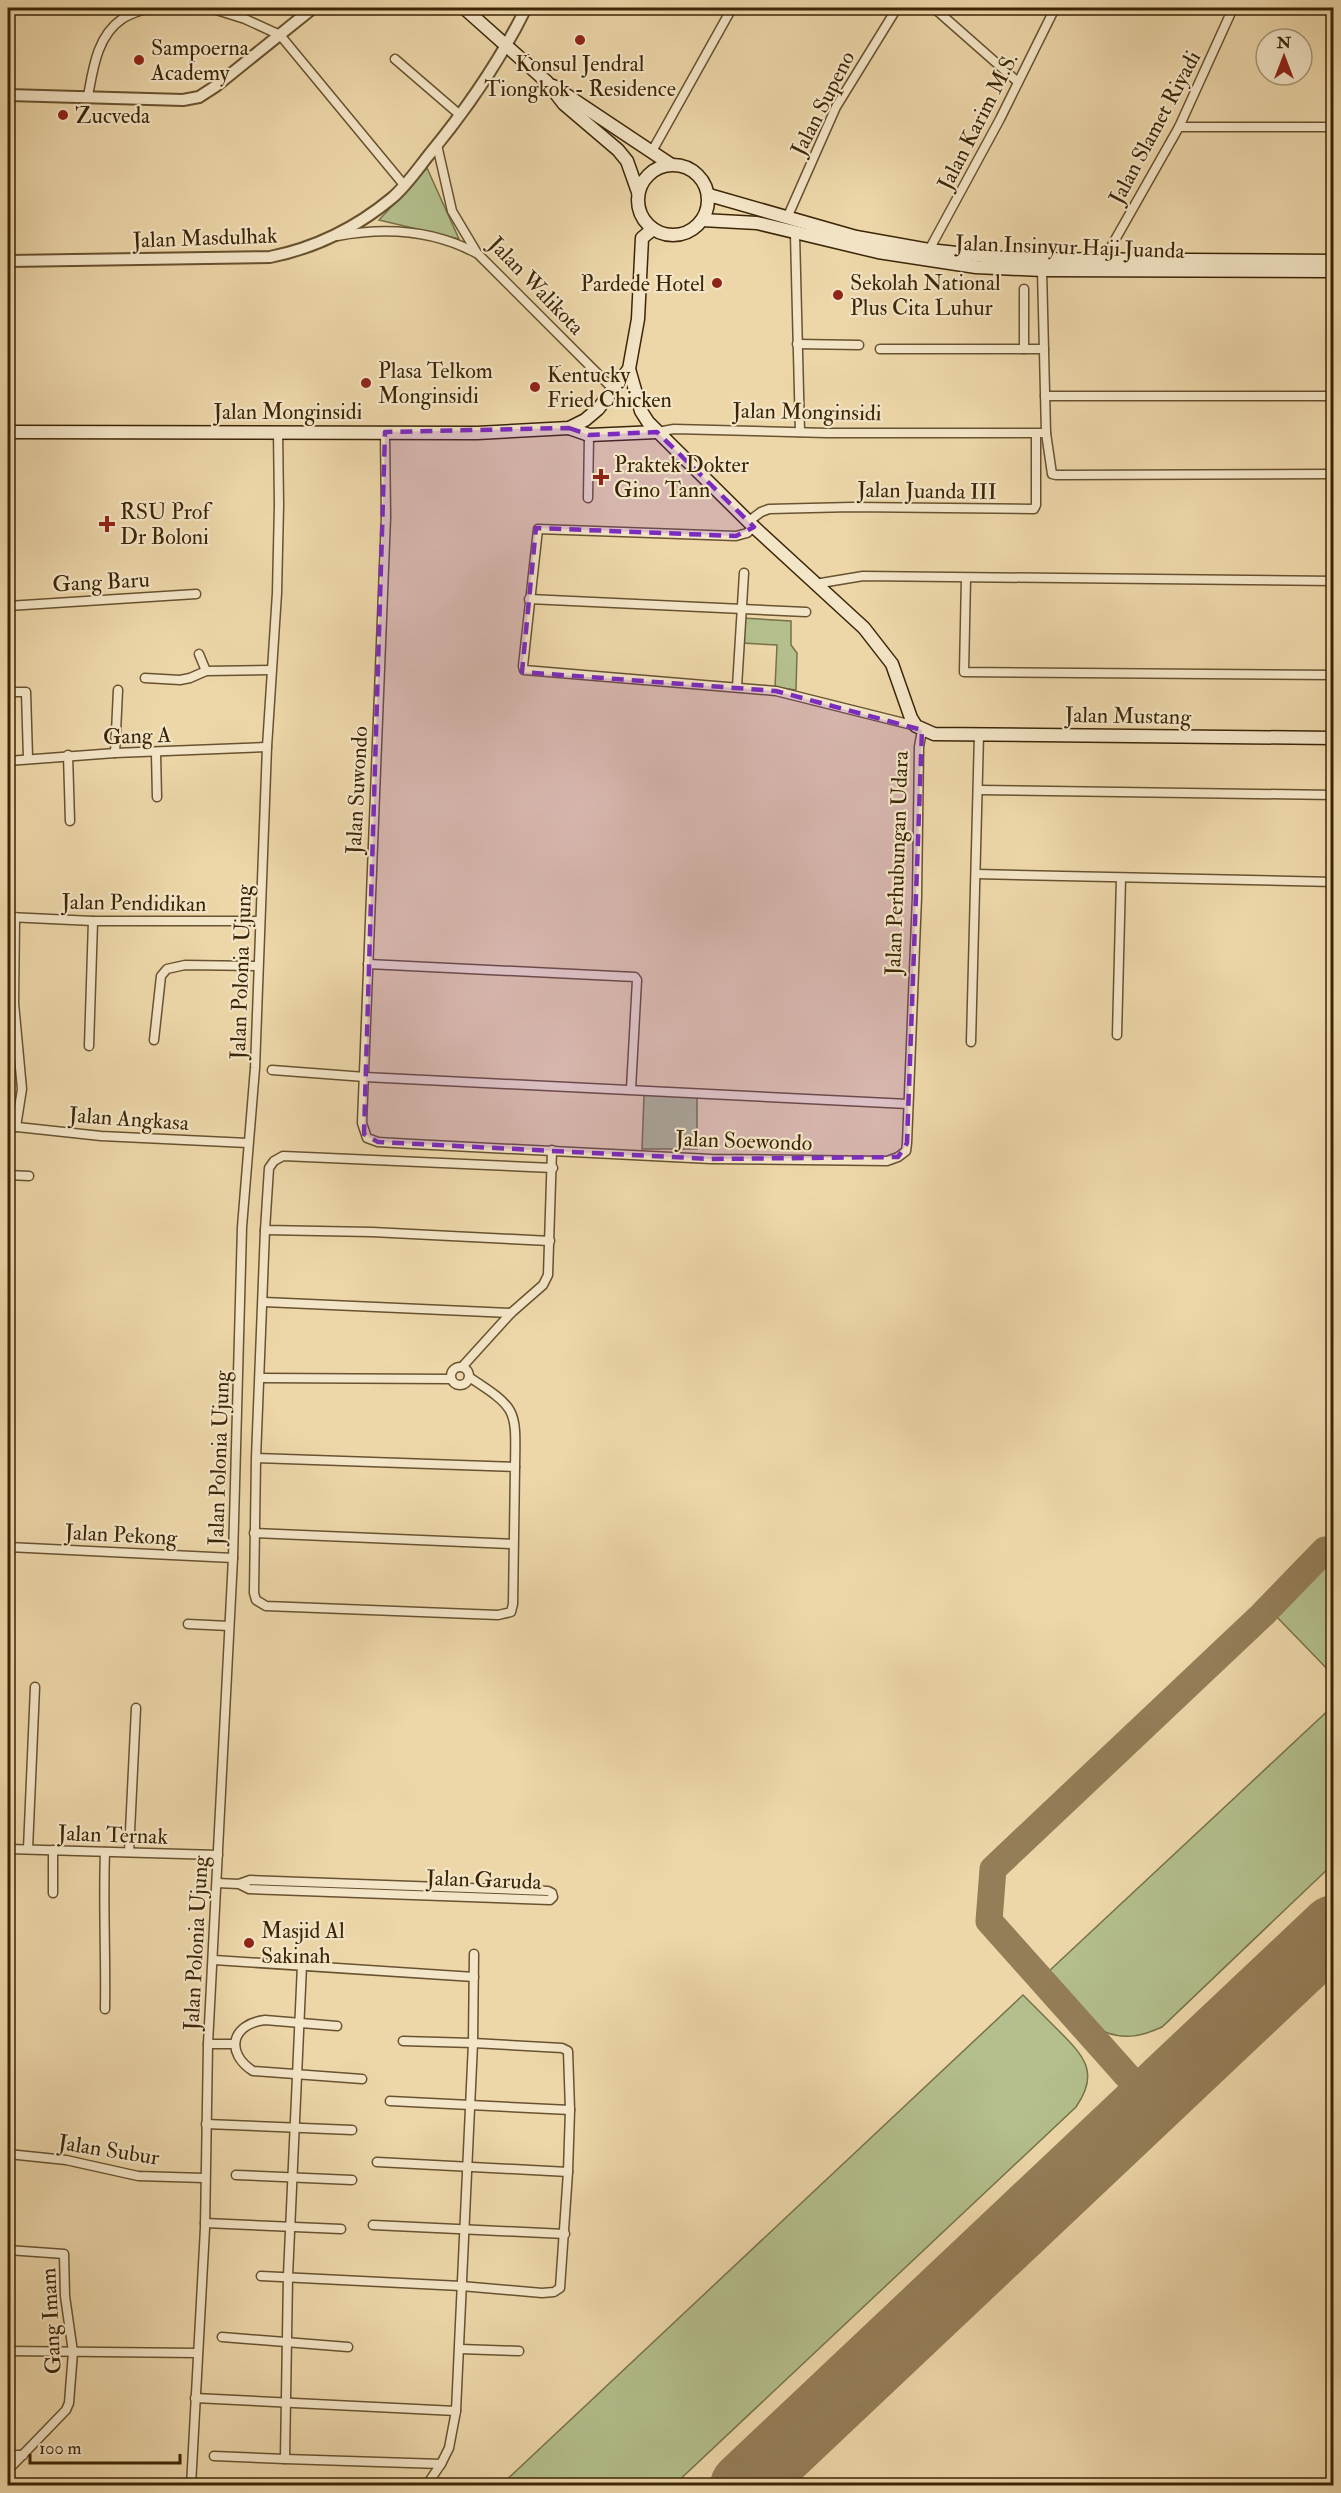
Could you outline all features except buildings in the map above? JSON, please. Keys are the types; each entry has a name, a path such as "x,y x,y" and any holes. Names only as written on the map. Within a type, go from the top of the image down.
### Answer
{"main road":[{"path":"464,8 547,82 564,104 618,150 627,161 638,192 638,203 642,216 653,229 674,235 685,233 702,220 708,208 709,195 700,176 681,165 670,164 656,169 645,179 638,192"},
{"path":"547,82 570,95 670,164"},
{"name":"Jalan Insinyur Haji Juanda","path":"709,195 856,237 929,250 1012,259 1334,261"},
{"name":"Jalan Insinyur Haji Juanda","path":"702,220 757,223 795,234 878,252 976,267 1042,270 1334,271"},
{"path":"569,428 585,420 614,390 630,369 638,320 642,238 653,229"},
{"name":"Jalan Perhubungan Udara","path":"630,369 641,411 657,432 864,628 892,664 911,718 919,728"},
{"name":"Jalan Monginsidi","path":"8,432 477,433 569,428 589,435 657,432"},
{"name":"Jalan Mustang","path":"919,728 934,734 1334,738"}],"street":[{"path":"88,96 95,58 101,43 121,19 124,8"},
{"path":"121,19 148,8"},
{"path":"210,8 245,19 280,35 404,185"},
{"path":"8,95 183,100 199,97 313,8"},
{"path":"437,145 507,47 526,8"},
{"path":"651,153 732,8"},
{"name":"Jalan Supeno","path":"787,218 836,107 897,8"},
{"path":"934,8 1017,82"},
{"name":"Jalan Karim M.S.","path":"929,250 1000,119 1055,8"},
{"name":"Jalan Slamet Riyadi","path":"1103,261 1179,127 1233,8"},
{"path":"395,59 460,115"},
{"path":"1179,127 1334,128"},
{"name":"Jalan Masdulhak","path":"8,261 270,257 297,252 332,237 392,198 437,145"},
{"name":"Jalan Walikota","path":"437,145 452,212 477,253 614,390"},
{"path":"332,237 367,230 407,232 460,245 477,253"},
{"path":"795,234 800,432"},
{"path":"1042,270 1046,433 1050,470 1056,476 1334,474"},
{"path":"1024,289 1024,350"},
{"path":"797,344 859,345"},
{"path":"880,349 1044,349"},
{"path":"1045,396 1334,396"},
{"name":"Jalan Monginsidi","path":"657,432 674,429 1036,435 1046,433"},
{"name":"Jalan Polonia Ujung","path":"191,2486 205,2223 208,2044 233,1558 242,1227 255,1068 267,747 278,538 278,431"},
{"name":"Jalan Suwondo","path":"378,1142 367,1138 363,1130 386,517 385,432"},
{"path":"588,498 589,435"},
{"name":"Jalan Juanda III","path":"752,524 761,512 770,509 852,507 1032,510 1036,505 1036,435"},
{"path":"752,524 747,533 736,536 539,529 536,532 524,670 776,691 919,728"},
{"path":"737,687 744,573"},
{"path":"815,584 863,576 1334,581"},
{"path":"966,578 964,672 1334,675"},
{"name":"Gang Baru","path":"8,606 196,594"},
{"path":"529,599 807,612"},
{"path":"199,654 206,671"},
{"path":"145,678 185,679 206,671 271,670"},
{"path":"115,753 117,690"},
{"path":"8,692 26,692 28,758"},
{"name":"Jalan Perhubungan Udara","path":"906,1151 917,897 919,728"},
{"path":"971,1042 979,734"},
{"name":"Gang A","path":"8,760 267,747"},
{"path":"156,753 157,797"},
{"path":"68,756 70,821"},
{"path":"979,790 1334,795"},
{"path":"976,874 1334,882"},
{"path":"1117,1035 1121,878"},
{"path":"11,917 14,1003 22,1089 12,1126"},
{"name":"Jalan Pendidikan","path":"11,917 93,921 260,921"},
{"path":"89,1046 93,921"},
{"path":"368,964 635,977 637,980 632,1089"},
{"path":"154,1041 161,976 167,969 185,965 258,966"},
{"path":"272,1070 365,1077 908,1104"},
{"name":"Jalan Angkasa","path":"12,1126 101,1136 248,1143"},
{"name":"Jalan Soewondo","path":"378,1142 711,1159 887,1161 906,1151"},
{"path":"469,1377 461,1385 453,1383 451,1371 462,1367 511,1313 546,1280 550,1241 552,1150"},
{"path":"462,1367 467,1371 469,1377 491,1391 513,1413 516,1425 511,1612 498,1615 452,1614 262,1605 254,1597 254,1533 269,1168 274,1161 283,1156 552,1168"},
{"path":"8,1175 29,1176"},
{"path":"266,1230 372,1232 550,1241"},
{"path":"264,1302 511,1313"},
{"path":"260,1378 451,1379"},
{"path":"256,1458 515,1467"},
{"path":"254,1533 513,1544"},
{"name":"Jalan Pekong","path":"8,1547 233,1558"},
{"path":"188,1624 229,1626"},
{"path":"28,1849 34,1687"},
{"path":"129,1852 136,1708"},
{"name":"Jalan Ternak","path":"8,1849 218,1855"},
{"path":"54,1850 54,1893"},
{"path":"105,1852 103,1905 106,1933 105,2009"},
{"name":"Jalan Garuda","path":"217,1882 475,1893 551,1900 553,1895 548,1891 475,1893"},
{"path":"426,2486 450,2448 456,2411 471,2105 474,1954"},
{"path":"214,1960 474,1977"},
{"path":"285,2459 288,2276 295,2177 303,1965"},
{"path":"338,2026 255,2021 238,2033 235,2044 240,2060 253,2071 362,2079"},
{"path":"261,2276 461,2286 542,2293 558,2290 562,2280 568,2172 570,2110 567,2050 473,2043 403,2041"},
{"path":"208,2044 235,2044"},
{"path":"390,2100 570,2110"},
{"path":"206,2124 352,2130"},
{"name":"Jalan Subur","path":"8,2154 66,2160 138,2176 204,2178"},
{"path":"377,2162 568,2172"},
{"path":"236,2175 352,2180"},
{"path":"205,2223 341,2229"},
{"path":"373,2225 565,2234"},
{"name":"Gang Imam","path":"8,2250 64,2253 65,2296 73,2352 69,2403 66,2410 8,2470"},
{"path":"222,2337 348,2347"},
{"path":"460,2349 519,2351"},
{"path":"8,2351 197,2353"},
{"path":"195,2398 456,2411"},
{"path":"8,2455 23,2455"},
{"path":"214,2456 441,2464"}],"highlighted area":[{"path":"569,428 589,435 657,432 754,527 736,536 536,528 522,672 776,691 922,730 907,1143 898,1157 711,1159 378,1142 364,1134 385,432"}],"green space":[{"path":"427,168 459,239 379,220"},
{"path":"742,618 791,621 791,645 797,653 796,690 775,687 777,645 741,643"},
{"path":"644,1095 697,1096 697,1149 642,1149"},
{"path":"1333,1560 1333,1675 1274,1614"},
{"path":"1334,1705 1333,1864 1162,2027 1134,2036 1120,2036 1105,2032 1048,1972"},
{"path":"1023,1995 1082,2057 1088,2075 1087,2084 1076,2107 674,2485 501,2485"}],"taxiway":[{"path":"1130,2079 989,1921 993,1869 1262,1615 1325,1550"}],"runway":[{"path":"744,2486 1334,1929"}],"place":[{"name":"Konsul Jendral Tiongkok - Residence","path":"580,40"},
{"name":"Sampoerna Academy","path":"139,60"},
{"name":"Zucveda","path":"63,115"},
{"name":"Pardede Hotel","path":"717,283"},
{"name":"Sekolah National Plus Cita Luhur","path":"838,295"},
{"name":"Plasa Telkom Monginsidi","path":"366,383"},
{"name":"Kentucky Fried Chicken","path":"535,387"},
{"name":"Praktek Dokter Gino Tann","path":"601,477"},
{"name":"RSU Prof Dr Boloni","path":"107,524"},
{"name":"Masjid Al Sakinah","path":"249,1943"}]}
